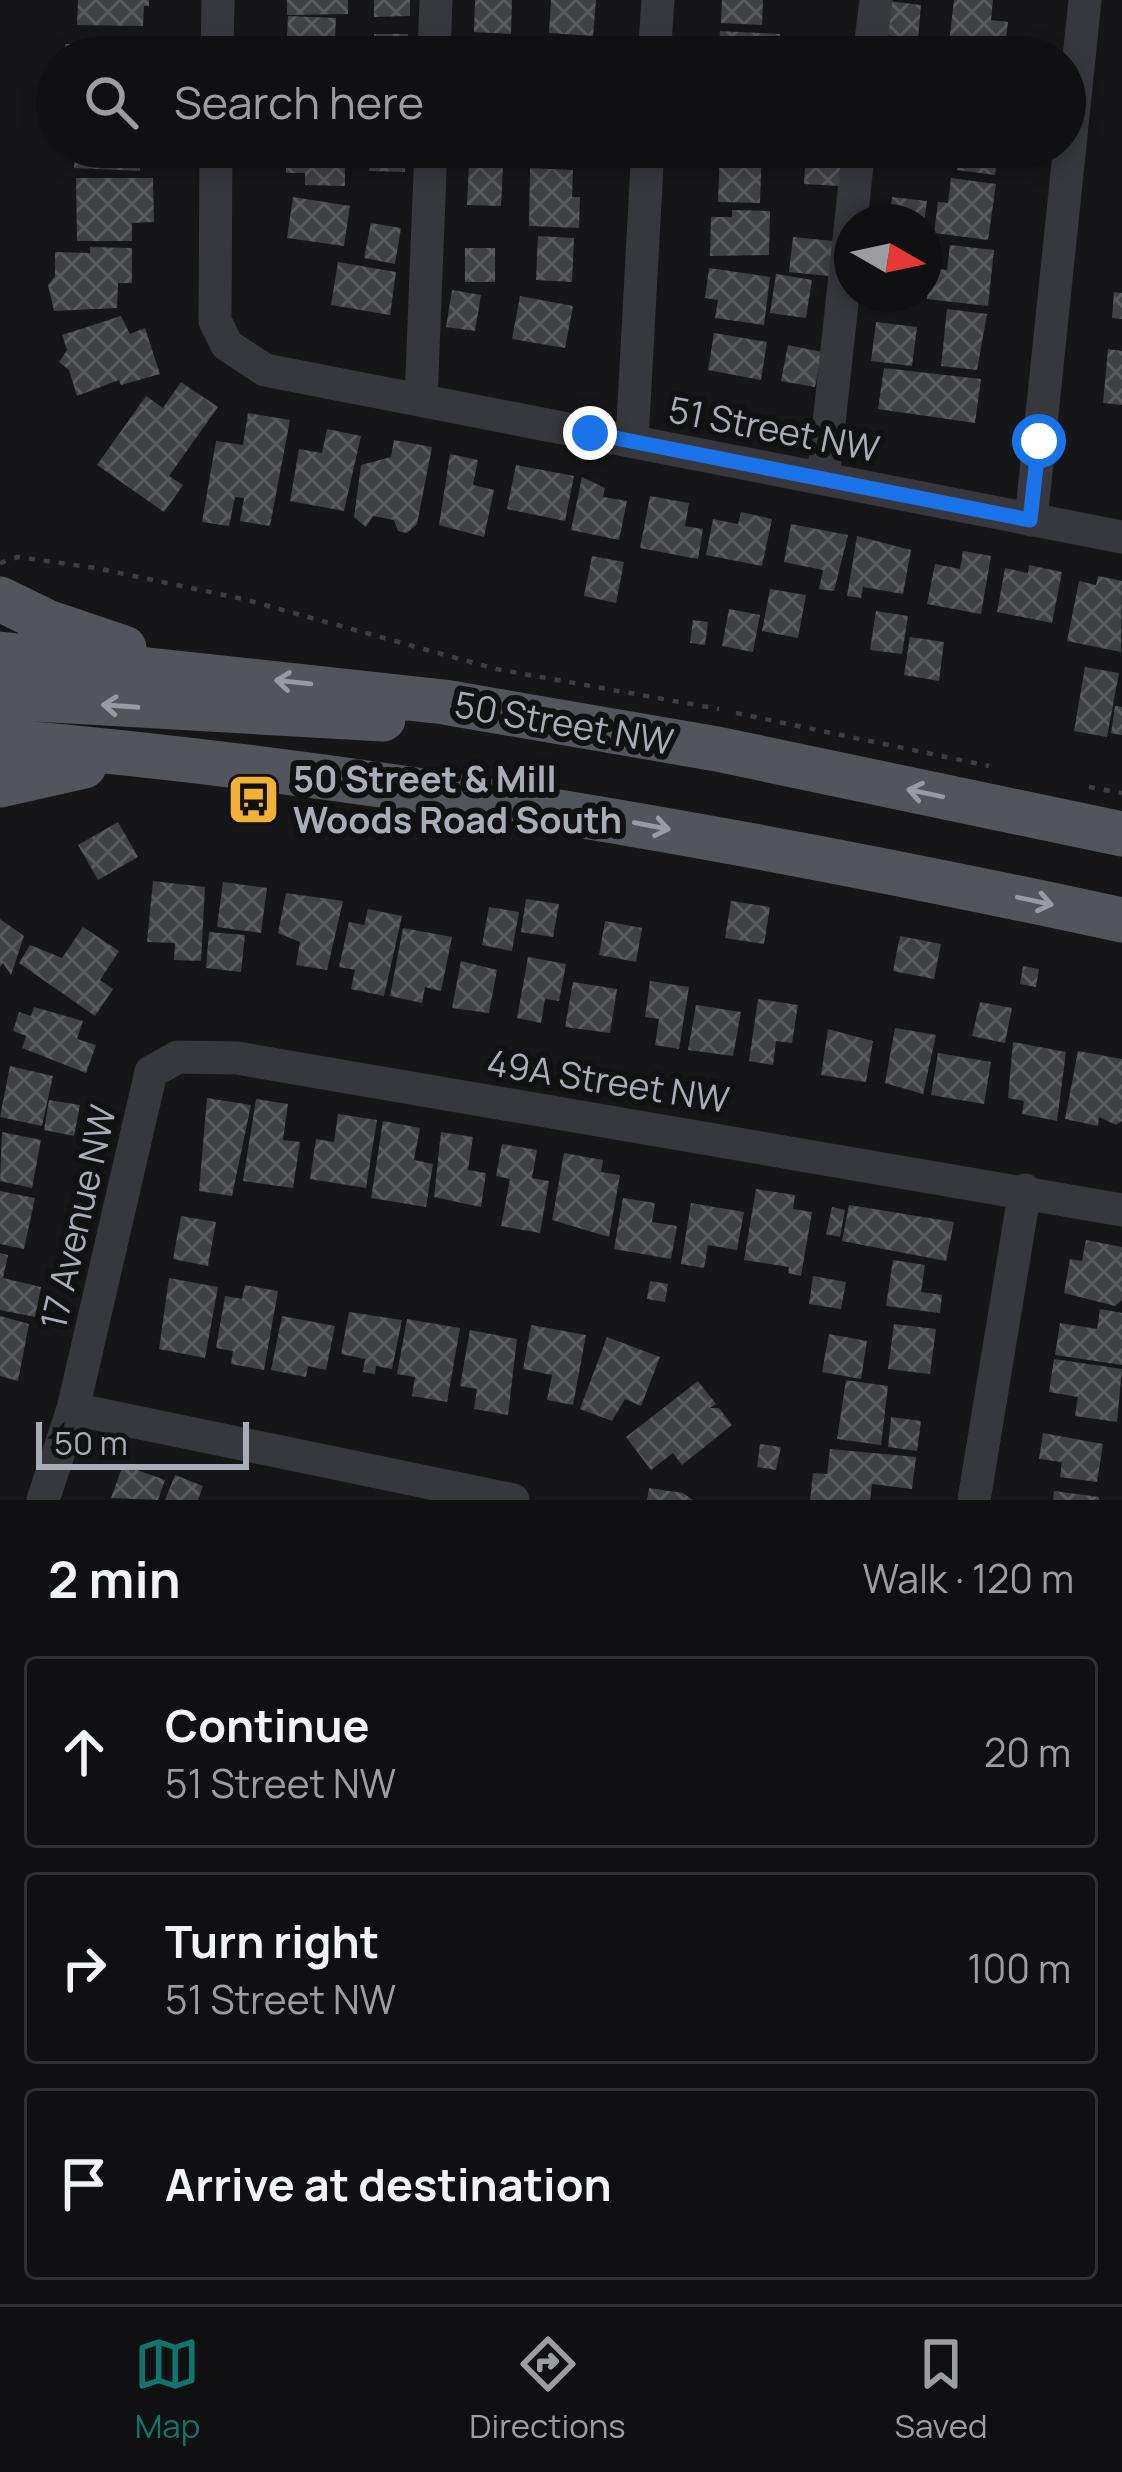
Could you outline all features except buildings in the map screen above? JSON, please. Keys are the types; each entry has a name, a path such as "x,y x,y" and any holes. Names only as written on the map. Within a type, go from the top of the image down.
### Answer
{"main road":[{"path":"0,599 47,622 184,670"},
{"name":"50 Street NW","path":"0,654 184,670 444,702 717,749 1122,834"},
{"path":"0,697 379,720 444,702"},
{"path":"0,741 163,755 455,793 629,822 1122,920"},
{"path":"0,784 47,770 163,755"}],"street":[{"path":"217,36 218,0"},
{"path":"435,36 436,0"},
{"path":"655,36 658,0"},
{"path":"871,36 875,0"},
{"path":"1081,36 1085,0"},
{"name":"51 Street NW","path":"215,168 214,321 227,345 265,370 1122,537"},
{"path":"422,400 429,168"},
{"path":"632,441 647,168"},
{"path":"823,478 858,168"},
{"path":"1030,520 1067,168"},
{"name":"49A Street NW","path":"178,1058 237,1058 1122,1210"},
{"name":"17 Avenue NW","path":"43,1500 73,1409 151,1072 178,1058"},
{"path":"974,1500 1025,1190"},
{"path":"73,1409 512,1500"}],"path":[{"path":"0,563 18,557 96,568 243,599 496,669 1004,769"},
{"path":"1083,785 1122,794"}],"place":[{"name":"50 Street & Mill Woods Road South","path":"254,800"}],"route":[{"path":"590,433 1030,520 1039,441"}]}
